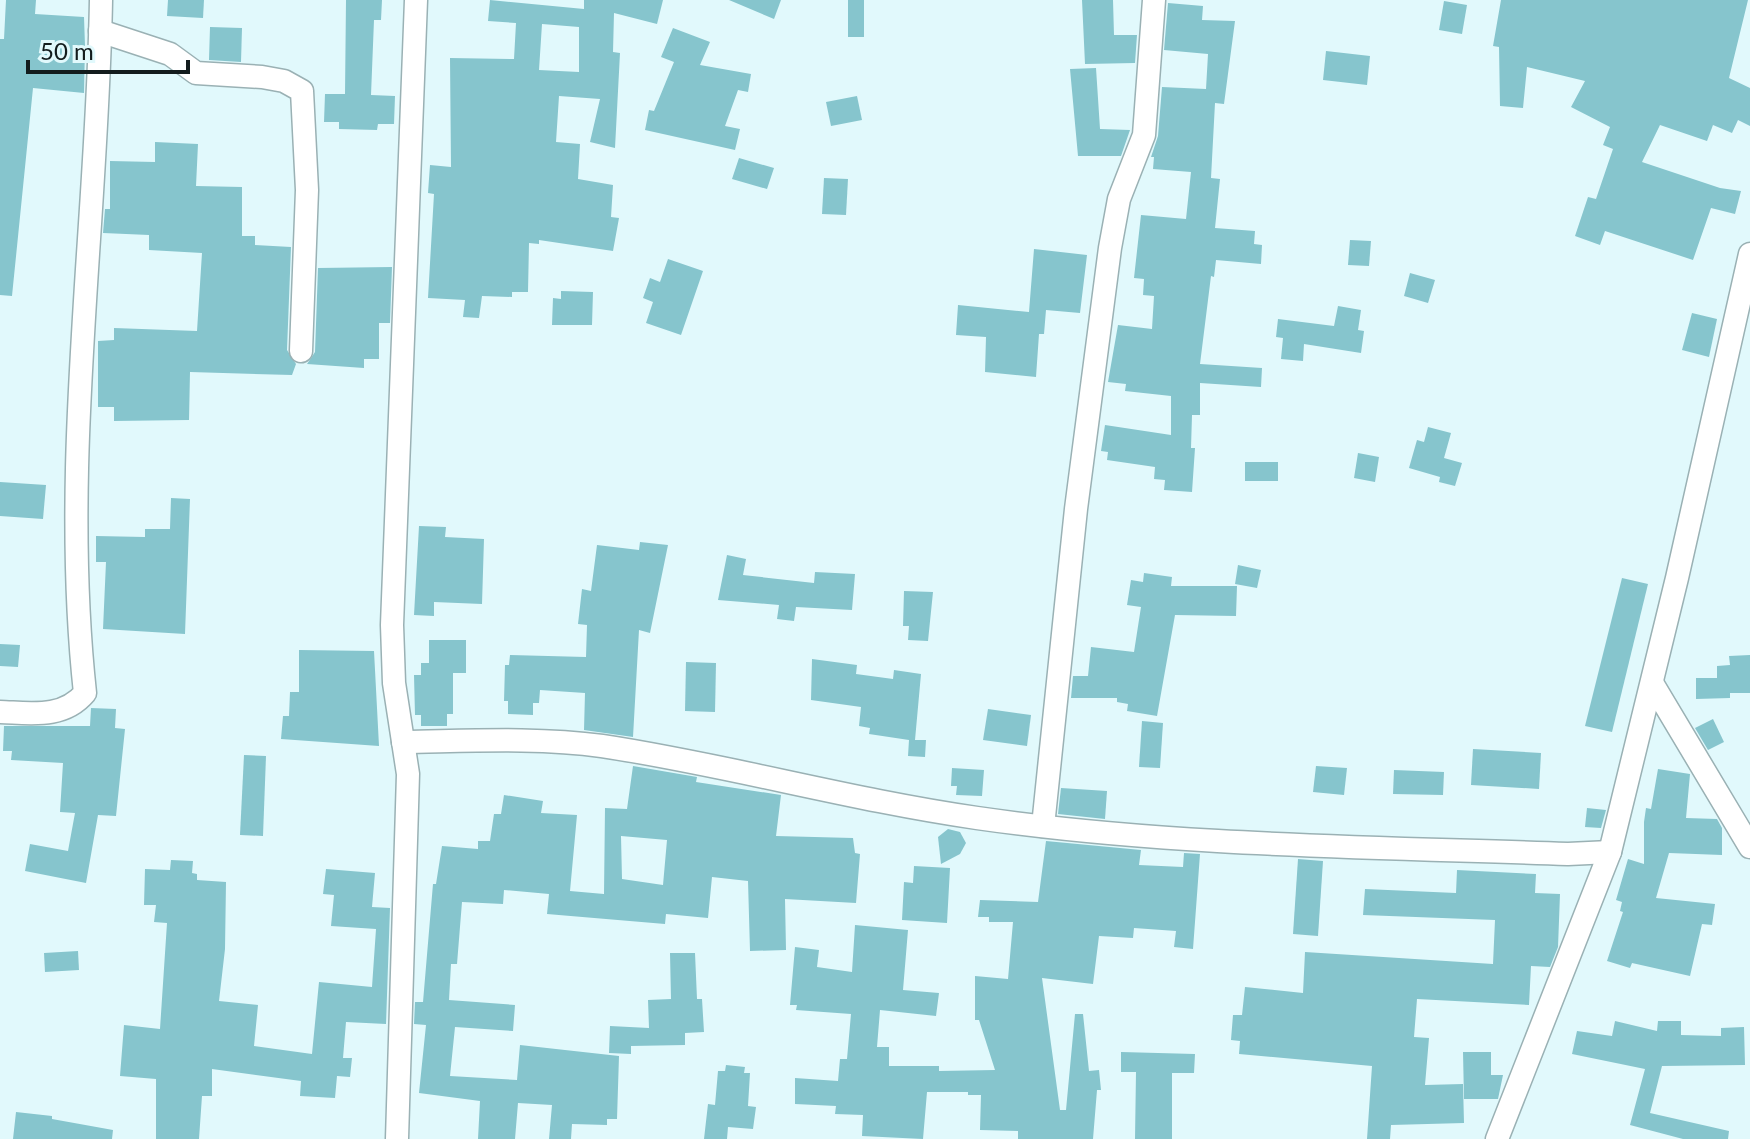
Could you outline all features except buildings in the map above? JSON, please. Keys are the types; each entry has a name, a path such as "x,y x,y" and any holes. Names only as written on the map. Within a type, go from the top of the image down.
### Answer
{"street":[{"path":"0,712 50,714 75,705 85,693 75,609 84,265 101,0"},
{"path":"397,1139 407,869 407,752 394,683 392,625 416,0"},
{"path":"1043,826 1076,509 1110,248 1125,179 1144,135 1154,0"},
{"path":"100,31 170,54 196,73 262,77 284,81 302,91 307,190 301,351"},
{"path":"1497,1139 1610,852 1750,254"},
{"path":"1652,683 1750,847"},
{"path":"403,742 540,742 601,746 889,802 1043,826 1232,841 1568,854 1610,852"}]}
